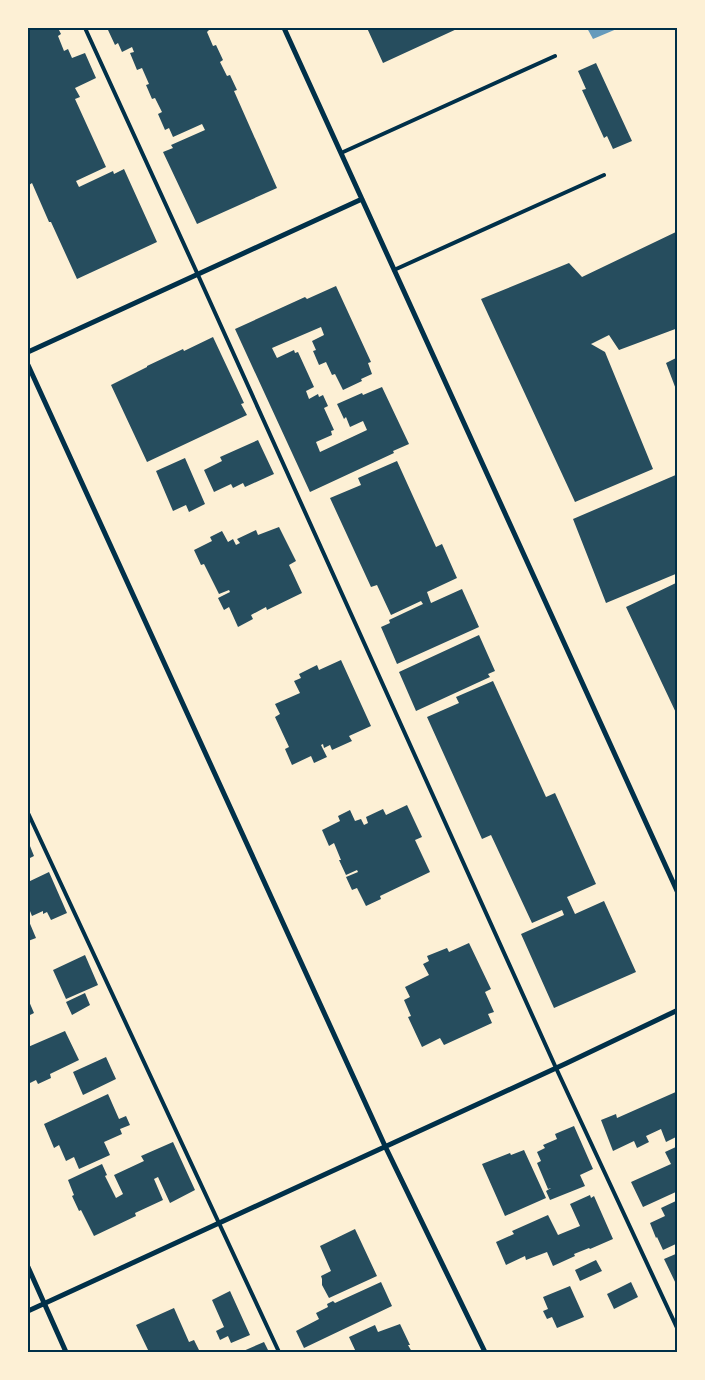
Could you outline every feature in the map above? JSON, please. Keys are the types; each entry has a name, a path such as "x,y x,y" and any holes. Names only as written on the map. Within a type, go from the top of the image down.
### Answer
{"street":[{"path":"284,28 678,893"},
{"path":"28,352 362,199"},
{"path":"28,365 385,1146 485,1352"},
{"path":"28,1311 678,1010"},
{"path":"28,1267 66,1352"}],"lane":[{"path":"85,28 556,1068 678,1330"},
{"path":"341,153 555,56"},
{"path":"394,270 604,175"},
{"path":"28,813 279,1352"}],"water":[{"path":"587,28 619,28 593,39"}],"building":[{"path":"28,28 58,28 61,34 58,36 64,51 68,49 72,58 85,53 96,78 75,88 80,97 75,99 106,167 76,181 79,187 113,171 114,174 124,169 157,242 77,279 32,183 29,185 28,182"},
{"path":"112,28 208,28 207,32 213,46 216,45 223,60 220,62 227,76 230,75 237,90 234,91 277,188 197,224 163,152 173,148 171,145 205,130 202,124 173,137 169,128 165,130 158,114 162,112 155,98 152,99 146,85 149,84 142,68 137,70 130,53 134,52 132,47 122,52 118,43 115,45 108,30"},
{"path":"367,28 459,28 383,63"},
{"path":"596,63 632,141 613,149 607,136 604,138 582,90 586,89 578,71"},
{"path":"678,231 678,328 619,350 609,335 591,344 605,352 653,469 575,502 481,299 569,263 582,277"},
{"path":"336,286 371,362 368,363 372,374 343,390 335,374 332,375 326,362 319,365 313,351 316,350 312,341 324,335 321,327 272,348 277,358 294,350 295,353 298,352 314,387 306,391 309,399 318,394 319,397 323,395 328,406 324,408 334,430 331,431 332,435 316,442 320,452 367,430 363,421 350,427 337,404 382,387 409,444 393,451 394,453 310,492 235,329 305,297 307,299"},
{"path":"213,337 244,403 241,404 247,415 147,462 111,385 183,349 184,351"},
{"path":"678,357 678,392 677,392 666,363"},
{"path":"258,440 274,474 245,487 243,483 233,488 231,484 214,492 204,470 222,461 220,457"},
{"path":"185,458 205,504 189,512 186,505 173,511 156,471"},
{"path":"397,461 436,547 442,544 457,578 427,592 431,603 462,589 479,627 397,664 381,627 390,623 389,620 423,604 421,601 391,615 377,585 371,587 330,498 361,485 358,478"},
{"path":"678,474 678,573 606,603 573,519"},
{"path":"279,527 296,561 289,565 302,593 267,610 266,607 251,615 253,619 238,627 229,607 224,610 218,598 230,592 229,590 219,594 204,564 201,565 194,550 212,541 210,537 222,531 228,542 233,539 236,545 240,543 237,539 256,530 258,535"},
{"path":"678,582 678,717 626,607"},
{"path":"479,635 495,671 488,674 490,677 416,711 399,672"},
{"path":"341,660 371,726 349,736 352,741 332,750 330,745 324,748 323,744 321,745 327,757 314,763 311,756 292,765 285,749 289,747 275,717 280,714 275,704 300,693 294,681 301,678 299,674 317,665 319,670"},
{"path":"493,681 546,797 555,793 596,884 567,897 575,914 604,901 636,972 554,1008 521,934 564,915 562,910 532,923 491,835 482,839 427,717 459,703 456,697"},
{"path":"407,805 422,837 415,840 430,872 380,896 381,899 366,906 357,888 352,890 346,877 358,872 357,870 346,875 334,843 329,846 322,830 340,821 338,816 350,810 355,821 361,819 364,825 368,823 366,817 383,809 386,815"},
{"path":"28,841 34,856 28,859"},
{"path":"49,872 67,913 51,920 47,912 43,914 43,911 32,916 28,906 28,882"},
{"path":"28,919 36,938 28,941"},
{"path":"469,943 491,989 485,992 494,1012 488,1014 492,1023 444,1045 440,1038 422,1047 408,1017 411,1016 404,1000 410,997 405,987 429,975 423,964 429,961 427,956 447,948 449,952"},
{"path":"85,955 98,985 66,999 53,970"},
{"path":"85,993 90,1005 72,1015 66,1002"},
{"path":"28,999 34,1013 28,1016"},
{"path":"65,1031 79,1060 50,1074 51,1078 38,1084 36,1080 28,1084 28,1047"},
{"path":"106,1057 116,1079 83,1095 73,1072"},
{"path":"678,1091 678,1136 666,1142 661,1129 646,1136 649,1142 637,1148 634,1141 613,1151 601,1120 616,1114 617,1118"},
{"path":"108,1094 119,1119 126,1116 130,1125 120,1129 122,1134 104,1142 110,1155 79,1169 74,1157 66,1161 59,1145 54,1148 44,1124"},
{"path":"574,1126 593,1169 580,1175 585,1186 550,1200 546,1191 551,1188 548,1189 537,1163 541,1161 537,1152 545,1148 543,1145 557,1139 555,1134"},
{"path":"173,1142 195,1190 170,1203 158,1177 154,1179 163,1200 135,1213 136,1216 94,1236 72,1196 74,1195 68,1180 102,1164 107,1175 105,1176 116,1198 123,1194 114,1175 144,1161 141,1156"},
{"path":"678,1146 678,1191 643,1207 631,1182 671,1164 665,1152"},
{"path":"524,1150 546,1198 505,1216 482,1164 510,1153 511,1155"},
{"path":"590,1195 591,1198 594,1196 613,1239 574,1254 575,1256 553,1266 547,1252 526,1260 525,1256 506,1265 496,1242 514,1234 512,1231 548,1215 558,1235 580,1226 570,1204"},
{"path":"678,1200 678,1243 663,1250 650,1223 665,1216 661,1208"},
{"path":"355,1229 377,1276 329,1298 322,1285 321,1276 331,1271 320,1246"},
{"path":"678,1253 678,1288 664,1259"},
{"path":"596,1260 602,1271 580,1281 575,1270"},
{"path":"381,1282 392,1306 304,1348 296,1331 319,1319 316,1313 328,1307 327,1304 333,1301 335,1303"},
{"path":"631,1282 638,1297 614,1309 607,1294"},
{"path":"570,1286 584,1317 557,1328 552,1317 547,1319 543,1311 548,1309 543,1297"},
{"path":"230,1291 250,1335 231,1343 228,1336 220,1340 216,1331 224,1327 212,1300"},
{"path":"174,1308 189,1342 194,1340 200,1352 149,1352 136,1325"},
{"path":"400,1324 412,1352 356,1352 349,1337 375,1325 378,1332"},
{"path":"264,1342 269,1352 241,1352"}]}
